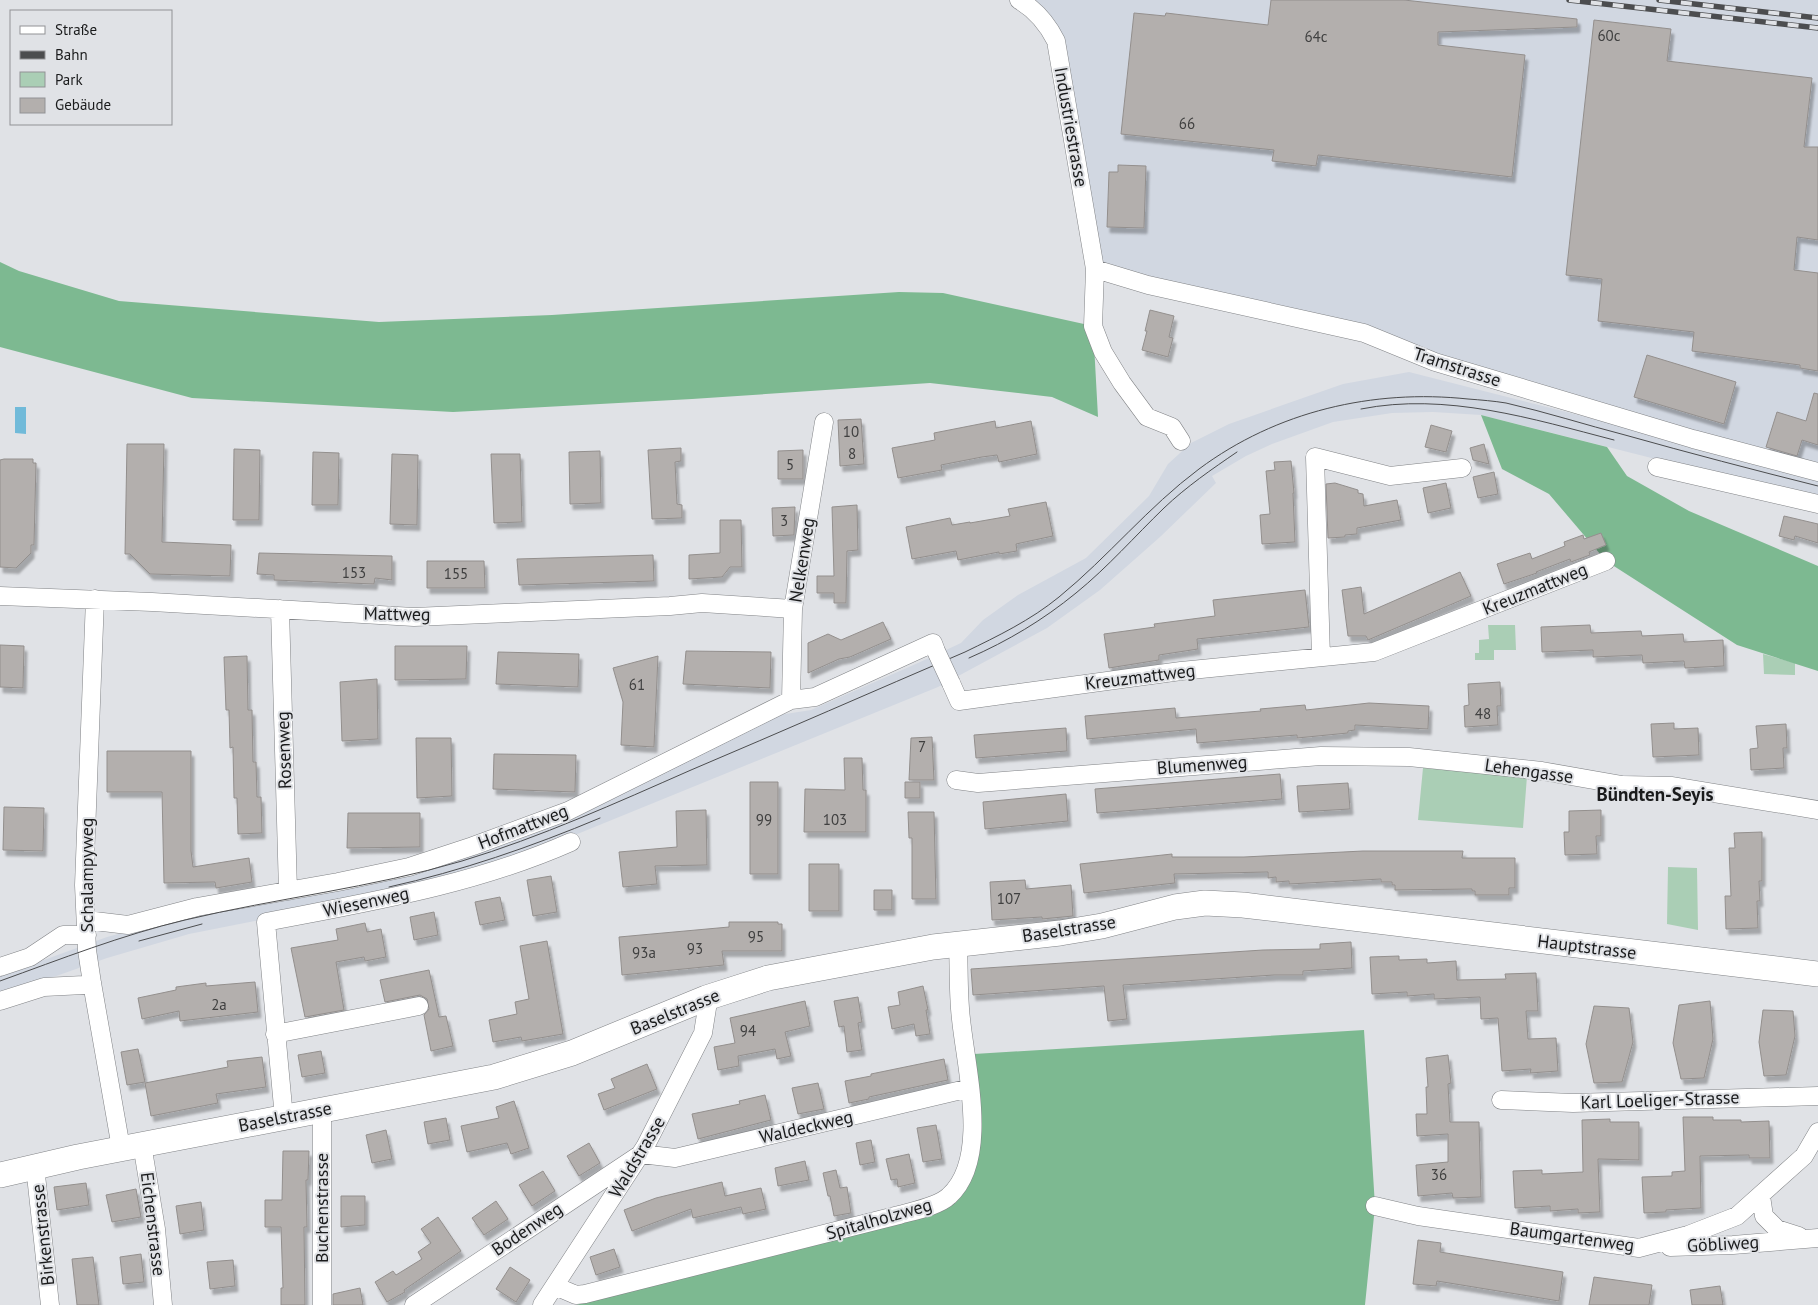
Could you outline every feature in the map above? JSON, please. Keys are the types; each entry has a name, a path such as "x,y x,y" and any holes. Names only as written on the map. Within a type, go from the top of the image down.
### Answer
{"main road":[{"name":"Baselstrasse","path":"0,1175 132,1146 465,1084 529,1068 572,1053 706,998 768,978 870,958 958,943 1060,933 1102,926 1175,907 1205,903 1243,905 1357,919"},
{"name":"Hauptstrasse","path":"1357,919 1818,974"}],"street":[{"name":"Industriestrasse","path":"1020,0 1032,8 1049,26 1056,41 1095,269 1093,326 1103,352 1122,383 1147,417 1172,427 1181,441"},
{"name":"Tramstrasse","path":"1095,269 1148,285 1364,333 1444,365 1693,439 1818,472"},
{"name":"Nelkenweg","path":"791,700 794,610 824,422"},
{"path":"1321,657 1315,457 1390,476 1462,468"},
{"path":"1657,467 1818,504"},
{"name":"Kreuzmattweg","path":"959,701 1181,671 1374,652 1606,560"},
{"name":"Mattweg","path":"0,596 95,599 414,616 670,606 702,603 794,610"},
{"name":"Schalampyweg","path":"95,599 84,885 86,928 92,983 132,1146"},
{"name":"Rosenweg","path":"280,609 288,891"},
{"name":"Hofmattweg","path":"0,968 30,957 63,935 86,928 128,925 197,907 338,882 409,867 473,846 568,811 791,700 815,697 934,647 959,701"},
{"name":"Blumenweg","path":"956,780 978,783 1321,756 1389,756 1448,760"},
{"name":"Lehengasse","path":"1448,760 1542,771 1622,785 1672,786 1818,810"},
{"name":"Wiesenweg","path":"284,1118 266,922 384,899 465,880 544,854 570,842"},
{"name":"Spitalholzweg","path":"556,1286 576,1295 585,1294 899,1215 948,1198 964,1176 973,1136 970,1088 960,999 958,943"},
{"path":"0,1001 44,987 92,983"},
{"name":"Waldstrasse","path":"542,1305 641,1154 703,1033 708,1008 706,998"},
{"path":"275,1034 419,1006"},
{"name":"Waldeckweg","path":"641,1154 676,1158 970,1088"},
{"name":"Karl Loeliger-Strasse","path":"1501,1100 1573,1103 1818,1096"},
{"name":"Buchenstrasse","path":"322,1110 322,1305"},
{"name":"Baumgartenweg","path":"1375,1206 1418,1216 1639,1248 1688,1235 1737,1216 1804,1156 1818,1132"},
{"name":"Eichenstrasse","path":"132,1146 156,1229 163,1305"},
{"name":"Bodenweg","path":"414,1305 641,1154"},
{"name":"Birkenstrasse","path":"36,1166 50,1305"},
{"name":"Göbliweg","path":"1761,1196 1764,1216 1777,1228 1812,1238"},
{"name":"Göbliweg","path":"1639,1248 1733,1245 1812,1238"}],"shaded area":[{"path":"1019,0 1818,0 1818,472 1399,347 1095,269 1056,41"},
{"path":"1409,372 1818,476 1818,500 1481,415 1433,412 1392,413 1333,422 1272,444 1246,456 1212,476 1216,483 1160,537 1100,590 1047,628 938,687 543,848 382,896 189,934 107,958 0,996 0,976 107,937 185,916 404,873 779,715 811,710 918,663 961,643 983,620 1018,595 1086,558 1149,496 1168,464 1191,443 1229,424 1343,384"}],"green space":[{"path":"0,262 19,271 119,301 379,322 552,315 899,292 943,293 1093,326 1098,417 1052,397 930,383 692,399 453,412 192,398 0,347"},
{"path":"1481,415 1607,447 1627,476 1689,511 1818,566 1818,671 1737,645 1606,561 1549,494 1502,469"},
{"path":"1488,625 1515,625 1516,650 1494,650 1494,660 1475,660 1475,653 1479,653 1479,640 1489,639"},
{"path":"1763,654 1795,663 1795,675 1764,674"},
{"path":"1423,768 1527,776 1523,828 1418,820"},
{"path":"1668,867 1697,868 1698,930 1667,924"},
{"path":"1364,1030 1375,1206 1365,1305 576,1305 914,1215 969,1182 974,1054"}],"water":[{"path":"15,407 26,407 26,434 15,433"}],"building":[{"path":"1271,0 1404,0 1577,19 1577,27 1438,32 1438,45 1525,55 1512,177 1318,155 1316,166 1272,161 1274,150 1121,134 1134,13 1165,16 1166,13 1268,25"},
{"path":"1594,20 1671,29 1667,61 1812,78 1804,147 1818,147 1818,240 1797,237 1794,270 1818,273 1818,371 1800,368 1800,365 1692,351 1694,332 1598,321 1602,279 1566,275"},
{"path":"1118,165 1146,166 1144,228 1107,227 1109,172 1118,172"},
{"path":"1150,310 1174,316 1169,337 1173,338 1168,357 1142,350"},
{"path":"1647,355 1736,382 1724,424 1634,397"},
{"path":"1814,393 1818,394 1818,445 1802,440 1797,456 1766,447 1777,412 1806,421"},
{"path":"861,419 864,464 840,466 838,420"},
{"path":"995,421 996,428 1031,421 1037,454 999,462 997,455 982,457 941,465 942,470 898,478 892,448 935,440 934,433"},
{"path":"1431,425 1452,431 1446,452 1425,447"},
{"path":"127,444 164,444 162,542 231,545 230,576 150,574 130,554 125,554"},
{"path":"1484,444 1489,464 1473,460 1470,448"},
{"path":"681,448 681,461 675,462 677,504 682,505 682,518 652,519 648,450"},
{"path":"234,449 260,450 259,520 233,520"},
{"path":"803,450 803,479 778,479 778,451"},
{"path":"600,451 601,503 570,504 569,452"},
{"path":"313,452 339,453 338,505 312,505"},
{"path":"392,454 418,455 417,525 390,524"},
{"path":"491,454 520,454 522,522 494,523"},
{"path":"33,459 33,463 36,463 34,545 31,545 31,553 16,568 0,567 0,460"},
{"path":"1291,461 1295,542 1262,544 1260,515 1270,514 1266,471 1275,470 1274,462"},
{"path":"1494,472 1498,494 1478,498 1473,477"},
{"path":"1335,483 1358,490 1358,493 1363,494 1364,506 1397,500 1401,520 1357,528 1357,534 1345,535 1345,537 1328,538 1326,484"},
{"path":"1446,483 1451,508 1428,513 1423,488"},
{"path":"1046,502 1053,536 1016,544 1017,551 999,554 999,552 958,560 956,551 912,559 906,527 950,518 952,525 1010,516 1008,509"},
{"path":"857,505 858,550 847,551 846,603 834,603 834,593 817,593 817,576 834,576 832,507"},
{"path":"795,507 794,535 773,536 772,508"},
{"path":"1784,516 1818,524 1818,543 1795,536 1794,540 1779,536"},
{"path":"720,520 741,520 742,567 730,567 722,577 689,579 689,555 720,553"},
{"path":"1601,533 1606,545 1589,552 1590,555 1571,562 1570,559 1504,584 1497,564 1530,553 1532,559 1565,546 1564,542 1583,535 1584,539"},
{"path":"259,553 392,556 392,580 375,578 374,584 274,580 274,575 257,574"},
{"path":"653,555 654,581 519,585 517,559"},
{"path":"427,561 484,561 485,588 427,588"},
{"path":"1460,572 1471,596 1368,640 1366,636 1348,636 1342,590 1361,587 1364,614"},
{"path":"1305,590 1309,627 1197,639 1198,649 1159,655 1159,660 1109,668 1104,634 1155,627 1154,624 1215,616 1213,600"},
{"path":"883,622 891,639 808,673 808,643 828,634 841,640"},
{"path":"1590,625 1591,633 1641,631 1642,636 1683,634 1684,642 1723,640 1724,666 1685,668 1684,661 1643,663 1642,655 1593,657 1593,650 1542,652 1541,627"},
{"path":"0,645 24,646 23,688 0,687"},
{"path":"395,646 467,646 466,679 395,680"},
{"path":"686,651 771,652 770,688 683,684"},
{"path":"498,652 579,654 578,687 496,684"},
{"path":"247,656 248,710 252,710 253,762 256,762 257,797 261,797 262,833 238,834 237,798 234,798 233,747 230,748 229,710 226,710 224,657"},
{"path":"658,656 654,747 621,745 623,702 613,668"},
{"path":"377,679 378,739 342,741 340,682"},
{"path":"1500,682 1501,706 1497,706 1498,725 1465,727 1464,706 1469,705 1468,684"},
{"path":"1369,703 1429,706 1428,729 1355,725 1355,730 1348,731 1348,733 1297,738 1297,735 1197,743 1196,729 1087,739 1085,716 1175,708 1176,718 1261,711 1260,709 1305,705 1306,710"},
{"path":"1674,723 1674,729 1698,728 1699,755 1653,757 1651,724"},
{"path":"1786,724 1787,748 1783,748 1784,768 1751,770 1750,749 1758,748 1756,726"},
{"path":"1066,728 1067,751 976,758 974,735"},
{"path":"932,737 934,780 909,780 911,738"},
{"path":"416,738 451,738 452,796 417,798"},
{"path":"107,751 191,751 191,851 193,867 249,858 252,882 216,888 215,882 164,883 162,792 107,792"},
{"path":"494,754 576,755 575,792 493,789"},
{"path":"844,758 862,758 863,790 866,790 866,832 804,832 805,789 845,790"},
{"path":"1280,774 1282,799 1097,813 1095,789"},
{"path":"750,782 778,782 778,874 750,874"},
{"path":"905,782 920,782 920,798 905,798"},
{"path":"1348,783 1350,809 1299,812 1297,786"},
{"path":"1066,794 1068,821 985,829 983,802"},
{"path":"4,807 44,808 43,851 3,850"},
{"path":"706,810 707,865 655,866 657,884 623,887 619,852 677,847 676,811"},
{"path":"1601,810 1601,836 1596,836 1597,854 1565,855 1564,832 1569,832 1569,811"},
{"path":"908,812 934,812 936,899 912,899 912,838 909,838"},
{"path":"348,813 420,813 420,847 347,848"},
{"path":"1762,832 1762,881 1759,881 1760,901 1757,901 1758,928 1726,929 1725,896 1731,896 1729,848 1735,848 1734,833"},
{"path":"1363,851 1463,851 1462,858 1515,858 1515,888 1509,888 1509,895 1475,895 1475,891 1472,891 1472,889 1395,890 1395,885 1392,885 1392,882 1381,882 1381,879 1289,884 1289,881 1276,882 1276,877 1268,878 1268,872 1174,874 1175,883 1084,893 1080,864 1172,854 1172,857 1244,857"},
{"path":"809,864 839,864 839,911 809,911"},
{"path":"551,876 557,912 533,916 527,880"},
{"path":"1025,880 1026,889 1071,885 1073,916 992,920 990,882"},
{"path":"874,890 892,890 892,910 874,910"},
{"path":"500,897 505,920 480,925 475,902"},
{"path":"434,912 438,935 414,940 410,917"},
{"path":"729,922 778,922 778,924 782,924 782,951 722,951 724,965 622,975 619,937 729,927"},
{"path":"365,923 367,932 381,929 386,957 365,961 364,957 336,962 344,1010 305,1017 291,948 338,940 336,929"},
{"path":"547,941 563,1034 522,1041 521,1037 493,1042 489,1020 517,1014 515,1002 529,999 520,946"},
{"path":"1351,942 1352,968 1303,971 1303,975 1274,975 1123,985 1127,1019 1108,1021 1104,986 973,995 971,969 1263,950 1320,949 1320,944"},
{"path":"1399,956 1399,960 1427,959 1427,963 1456,961 1457,980 1506,979 1505,974 1536,973 1538,1011 1526,1011 1528,1039 1556,1038 1558,1071 1530,1073 1531,1069 1502,1071 1498,1018 1481,1019 1480,997 1434,999 1434,994 1407,996 1407,992 1372,994 1370,957"},
{"path":"429,970 439,1017 446,1016 453,1046 431,1051 424,1015 429,1009 427,999 420,995 385,1002 380,980"},
{"path":"255,982 258,1012 180,1021 179,1011 142,1019 138,998 176,990 176,987 206,983 206,986"},
{"path":"923,986 930,1034 916,1036 914,1024 892,1029 888,1007 900,1005 898,992"},
{"path":"858,997 862,1022 858,1023 862,1050 847,1052 844,1026 839,1027 834,1001"},
{"path":"805,1001 810,1026 785,1032 791,1056 777,1059 775,1049 738,1056 739,1066 718,1070 714,1047 735,1043 730,1018"},
{"path":"1710,1001 1713,1039 1704,1078 1681,1079 1673,1043 1679,1005"},
{"path":"1594,1006 1629,1008 1633,1042 1622,1082 1594,1083 1586,1044"},
{"path":"1763,1010 1793,1011 1795,1036 1786,1075 1764,1076 1759,1042"},
{"path":"138,1049 145,1082 127,1085 121,1052"},
{"path":"321,1051 325,1073 302,1077 298,1055"},
{"path":"1448,1055 1451,1083 1448,1084 1450,1122 1479,1122 1481,1197 1453,1198 1452,1193 1418,1196 1416,1165 1448,1162 1448,1134 1417,1136 1416,1114 1427,1114 1426,1058"},
{"path":"262,1057 266,1087 216,1094 218,1103 151,1116 145,1083 228,1067 227,1061"},
{"path":"944,1059 948,1080 849,1103 845,1081"},
{"path":"647,1064 657,1089 604,1110 598,1094 615,1088 611,1079"},
{"path":"818,1083 824,1109 798,1114 792,1088"},
{"path":"765,1095 771,1120 698,1139 692,1114 740,1104 739,1101"},
{"path":"514,1101 529,1148 511,1154 507,1143 467,1152 461,1126 499,1118 496,1107"},
{"path":"1683,1117 1713,1117 1713,1120 1741,1120 1741,1122 1769,1121 1770,1158 1749,1158 1749,1155 1700,1156 1701,1208 1644,1213 1642,1177 1672,1176 1672,1172 1685,1171"},
{"path":"446,1118 450,1140 428,1144 424,1122"},
{"path":"1610,1119 1610,1122 1639,1122 1639,1160 1598,1159 1600,1212 1578,1213 1578,1209 1550,1211 1550,1206 1515,1208 1513,1171 1542,1170 1542,1174 1583,1172 1582,1120"},
{"path":"936,1125 942,1159 923,1162 917,1128"},
{"path":"386,1130 392,1159 372,1163 366,1135"},
{"path":"871,1140 875,1162 860,1165 856,1143"},
{"path":"589,1143 600,1163 579,1176 567,1156"},
{"path":"283,1151 309,1151 308,1180 306,1180 307,1227 304,1227 305,1305 281,1305 281,1288 283,1288 281,1227 265,1227 265,1200 282,1200"},
{"path":"909,1154 915,1183 898,1187 897,1179 891,1180 886,1159"},
{"path":"805,1161 809,1180 778,1186 775,1168"},
{"path":"836,1170 840,1188 847,1187 851,1213 834,1216 823,1173"},
{"path":"543,1171 555,1191 532,1206 519,1185"},
{"path":"722,1182 725,1196 761,1188 766,1209 743,1214 741,1207 693,1218 691,1209 632,1231 624,1210 656,1198"},
{"path":"86,1183 89,1205 57,1210 54,1187"},
{"path":"136,1189 141,1217 112,1222 106,1195"},
{"path":"341,1196 365,1196 365,1225 341,1227"},
{"path":"496,1201 508,1219 484,1235 472,1218"},
{"path":"201,1202 204,1230 180,1234 176,1206"},
{"path":"438,1217 461,1251 404,1290 405,1292 387,1302 375,1282 393,1271 396,1275 422,1259 418,1252 431,1243 421,1229"},
{"path":"1418,1240 1441,1243 1440,1252 1563,1272 1559,1301 1437,1281 1436,1286 1413,1284"},
{"path":"614,1249 620,1267 596,1275 590,1257"},
{"path":"141,1254 144,1282 123,1284 120,1257"},
{"path":"93,1257 99,1305 77,1305 72,1259"},
{"path":"233,1260 235,1286 210,1289 207,1262"},
{"path":"510,1267 530,1280 516,1302 496,1289"},
{"path":"1594,1277 1652,1285 1649,1305 1589,1305"},
{"path":"1720,1286 1723,1305 1692,1305 1690,1290"},
{"path":"360,1288 363,1305 333,1305 333,1294"}],"tram line":[{"path":"0,981 161,926 220,912 393,879 491,852 606,807 965,652 1014,627 1059,597 1077,582 1162,499 1199,469 1229,449 1261,432 1327,408 1362,401 1432,397 1506,403 1818,486"},
{"path":"1361,409 1393,405 1457,406 1521,416 1614,440"},
{"path":"969,658 1025,629 1064,603 1099,573 1172,500 1199,478 1237,452"},
{"path":"389,887 443,874 496,857 600,818"},
{"path":"139,941 202,924"}],"railway":[{"path":"1569,0 1818,28"},
{"path":"1659,0 1818,18"}],"district":[{"name":"Bündten-Seyis","path":"1655,794"}]}
